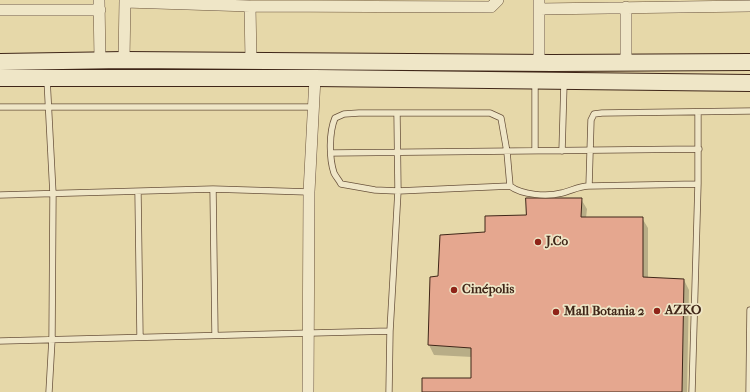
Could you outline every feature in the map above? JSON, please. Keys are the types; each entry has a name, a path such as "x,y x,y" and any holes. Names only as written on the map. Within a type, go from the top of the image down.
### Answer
{"main road":[{"path":"0,62 124,60 750,62"},
{"path":"46,62 46,78"},
{"path":"0,78 315,78 535,82 750,83"}],"street":[{"path":"124,60 125,1 186,2 250,6 284,3 495,3"},
{"path":"539,62 539,5 626,7 717,3 750,6"},
{"path":"0,10 100,5 100,60"},
{"path":"250,6 251,61"},
{"path":"626,7 626,62"},
{"path":"308,392 309,192 315,78"}],"lane":[{"path":"46,78 53,194 52,339 49,392"},
{"path":"534,150 535,82"},
{"path":"562,151 564,82"},
{"path":"0,107 313,107"},
{"path":"589,186 592,151 591,120 594,114 602,112 750,111"},
{"path":"692,392 699,149 698,112"},
{"path":"510,186 508,152 501,118 490,113 360,113 344,114 335,118 332,127 331,153 334,173 341,184 375,190 398,191 510,186 514,189 528,193 548,194 562,193 580,186 698,184"},
{"path":"389,392 390,331 398,191 397,113"},
{"path":"331,153 699,149"},
{"path":"0,195 213,189 309,192"},
{"path":"213,189 215,335"},
{"path":"138,192 140,336"},
{"path":"749,392 750,310"},
{"path":"0,340 390,331"}],"building":[{"name":"Mall Botania 2","path":"526,198 582,198 581,217 643,217 643,277 684,279 682,392 422,392 422,378 471,378 471,348 428,345 430,277 438,276 440,235 485,232 485,216 526,215"}],"place":[{"name":"J.Co","path":"538,242"},
{"name":"Cinépolis","path":"454,290"},
{"name":"AZKO","path":"657,311"},
{"name":"Mall Botania 2","path":"556,312"}]}
